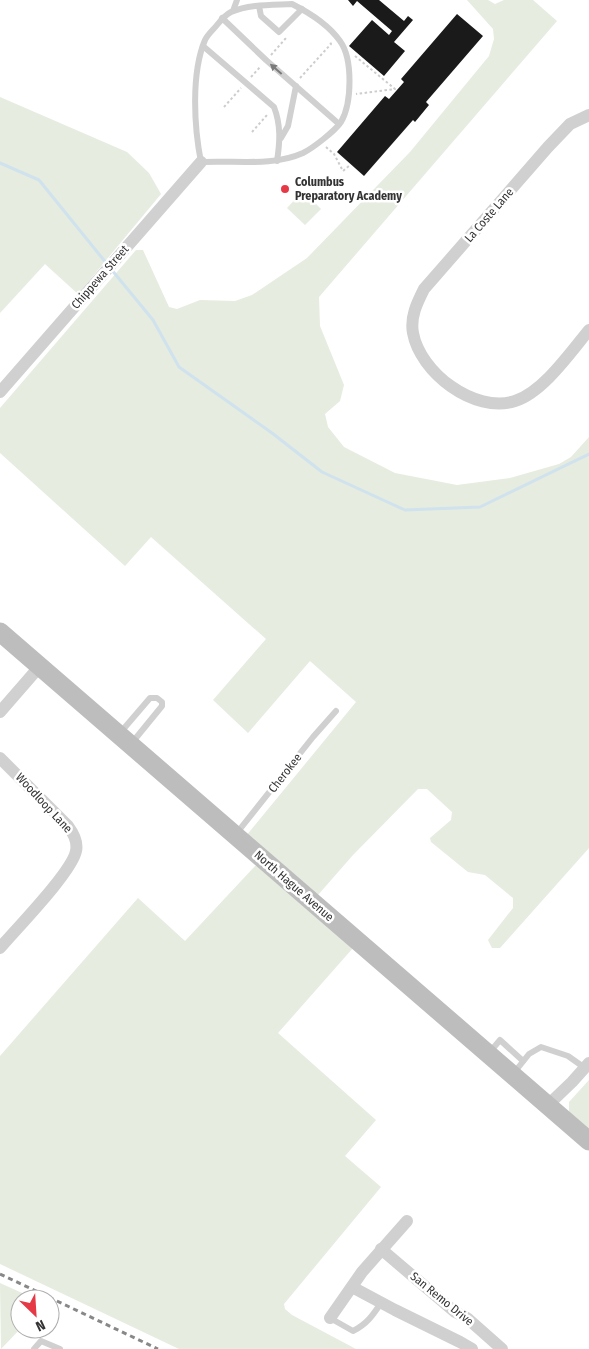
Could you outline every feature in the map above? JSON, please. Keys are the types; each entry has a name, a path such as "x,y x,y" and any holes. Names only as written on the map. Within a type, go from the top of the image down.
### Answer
{"main road":[{"name":"North Hague Avenue","path":"0,632 488,1054 518,1068 548,1106 589,1141"}],"street":[{"name":"La Coste Lane","path":"589,115 570,124 548,147 424,289 413,315 413,331 421,355 440,377 472,399 501,404 528,395 540,386 589,330"},
{"name":"Chippewa Street","path":"0,392 201,162"},
{"path":"0,712 40,666"},
{"name":"Woodloop Lane","path":"0,758 68,826 74,834 77,844 76,852 68,869 0,948"},
{"path":"548,1106 587,1066"},
{"path":"330,1318 381,1249 407,1222"},
{"name":"San Remo Drive","path":"381,1249 455,1312 467,1318 502,1349"},
{"name":"San Remo Drive","path":"352,1286 472,1349"}],"lane":[{"path":"232,11 237,0"},
{"path":"292,4 318,18 341,41 347,56 348,105 339,124 320,142 304,153 277,160 201,162 198,150 195,86 198,60 203,46 206,38 222,18 232,11 258,6 292,4"},
{"path":"258,6 261,16 279,32 302,9"},
{"path":"222,18 339,124"},
{"path":"203,46 274,108 278,118 280,139 277,160"},
{"path":"280,139 288,126 296,86"},
{"path":"150,698 157,698 162,702 162,706 125,740 150,698"},
{"name":"Cherokee","path":"235,836 313,737 336,711"},
{"path":"518,1068 534,1049 541,1047 568,1056 587,1066"},
{"path":"330,1318 353,1331 362,1327 370,1320 381,1302"},
{"path":"34,1349 41,1340 60,1349"}],"path":[{"path":"355,60 352,54 395,89 355,94 356,91"},
{"path":"320,142 334,154 343,171 350,165"}],"shaded area":[{"path":"467,0 488,0 495,4 504,0 533,0 557,21 319,297 320,326 344,385 340,401 325,414 328,427 344,447 395,473 457,485 510,478 559,464 571,457 589,437 589,848 500,948 492,948 488,940 513,908 513,898 485,875 468,872 431,842 430,838 451,820 452,812 427,789 418,789 353,855 318,895 246,836 356,702 310,661 248,733 213,700 266,639 151,537 125,566 0,453 0,408 136,250 143,250 169,307 177,309 200,300 235,301 252,295 307,258 410,152 489,56 494,39 493,29"},
{"path":"0,97 127,152 149,173 161,194 78,294 45,264 0,313"},
{"path":"303,191 321,209 305,225 287,208"},
{"path":"257,864 353,948 278,1033 376,1120 345,1156 381,1187 284,1304 285,1309 292,1315 356,1349 179,1349 60,1292 60,1289 53,1289 0,1264 0,1056 138,898 185,941"},
{"path":"589,1080 589,1130 569,1114 569,1102"},
{"path":"0,1283 13,1289 10,1289 10,1339 1,1349"}],"building":[{"path":"348,0 379,0 404,21 408,16 413,20 394,42 405,51 384,76 349,46 372,20 389,35 392,31 357,1 353,6"},
{"path":"457,14 483,36 426,102 429,105 415,122 413,120 364,176 337,152 385,96 389,99 404,82 401,79"}],"waterway":[{"path":"0,163 39,180 107,264"},
{"path":"111,269 153,320 179,367 272,433 322,472 405,510 480,507 589,454"}],"railway":[{"path":"0,1274 158,1349"}],"place":[{"name":"Columbus Preparatory Academy","path":"285,189"}]}
